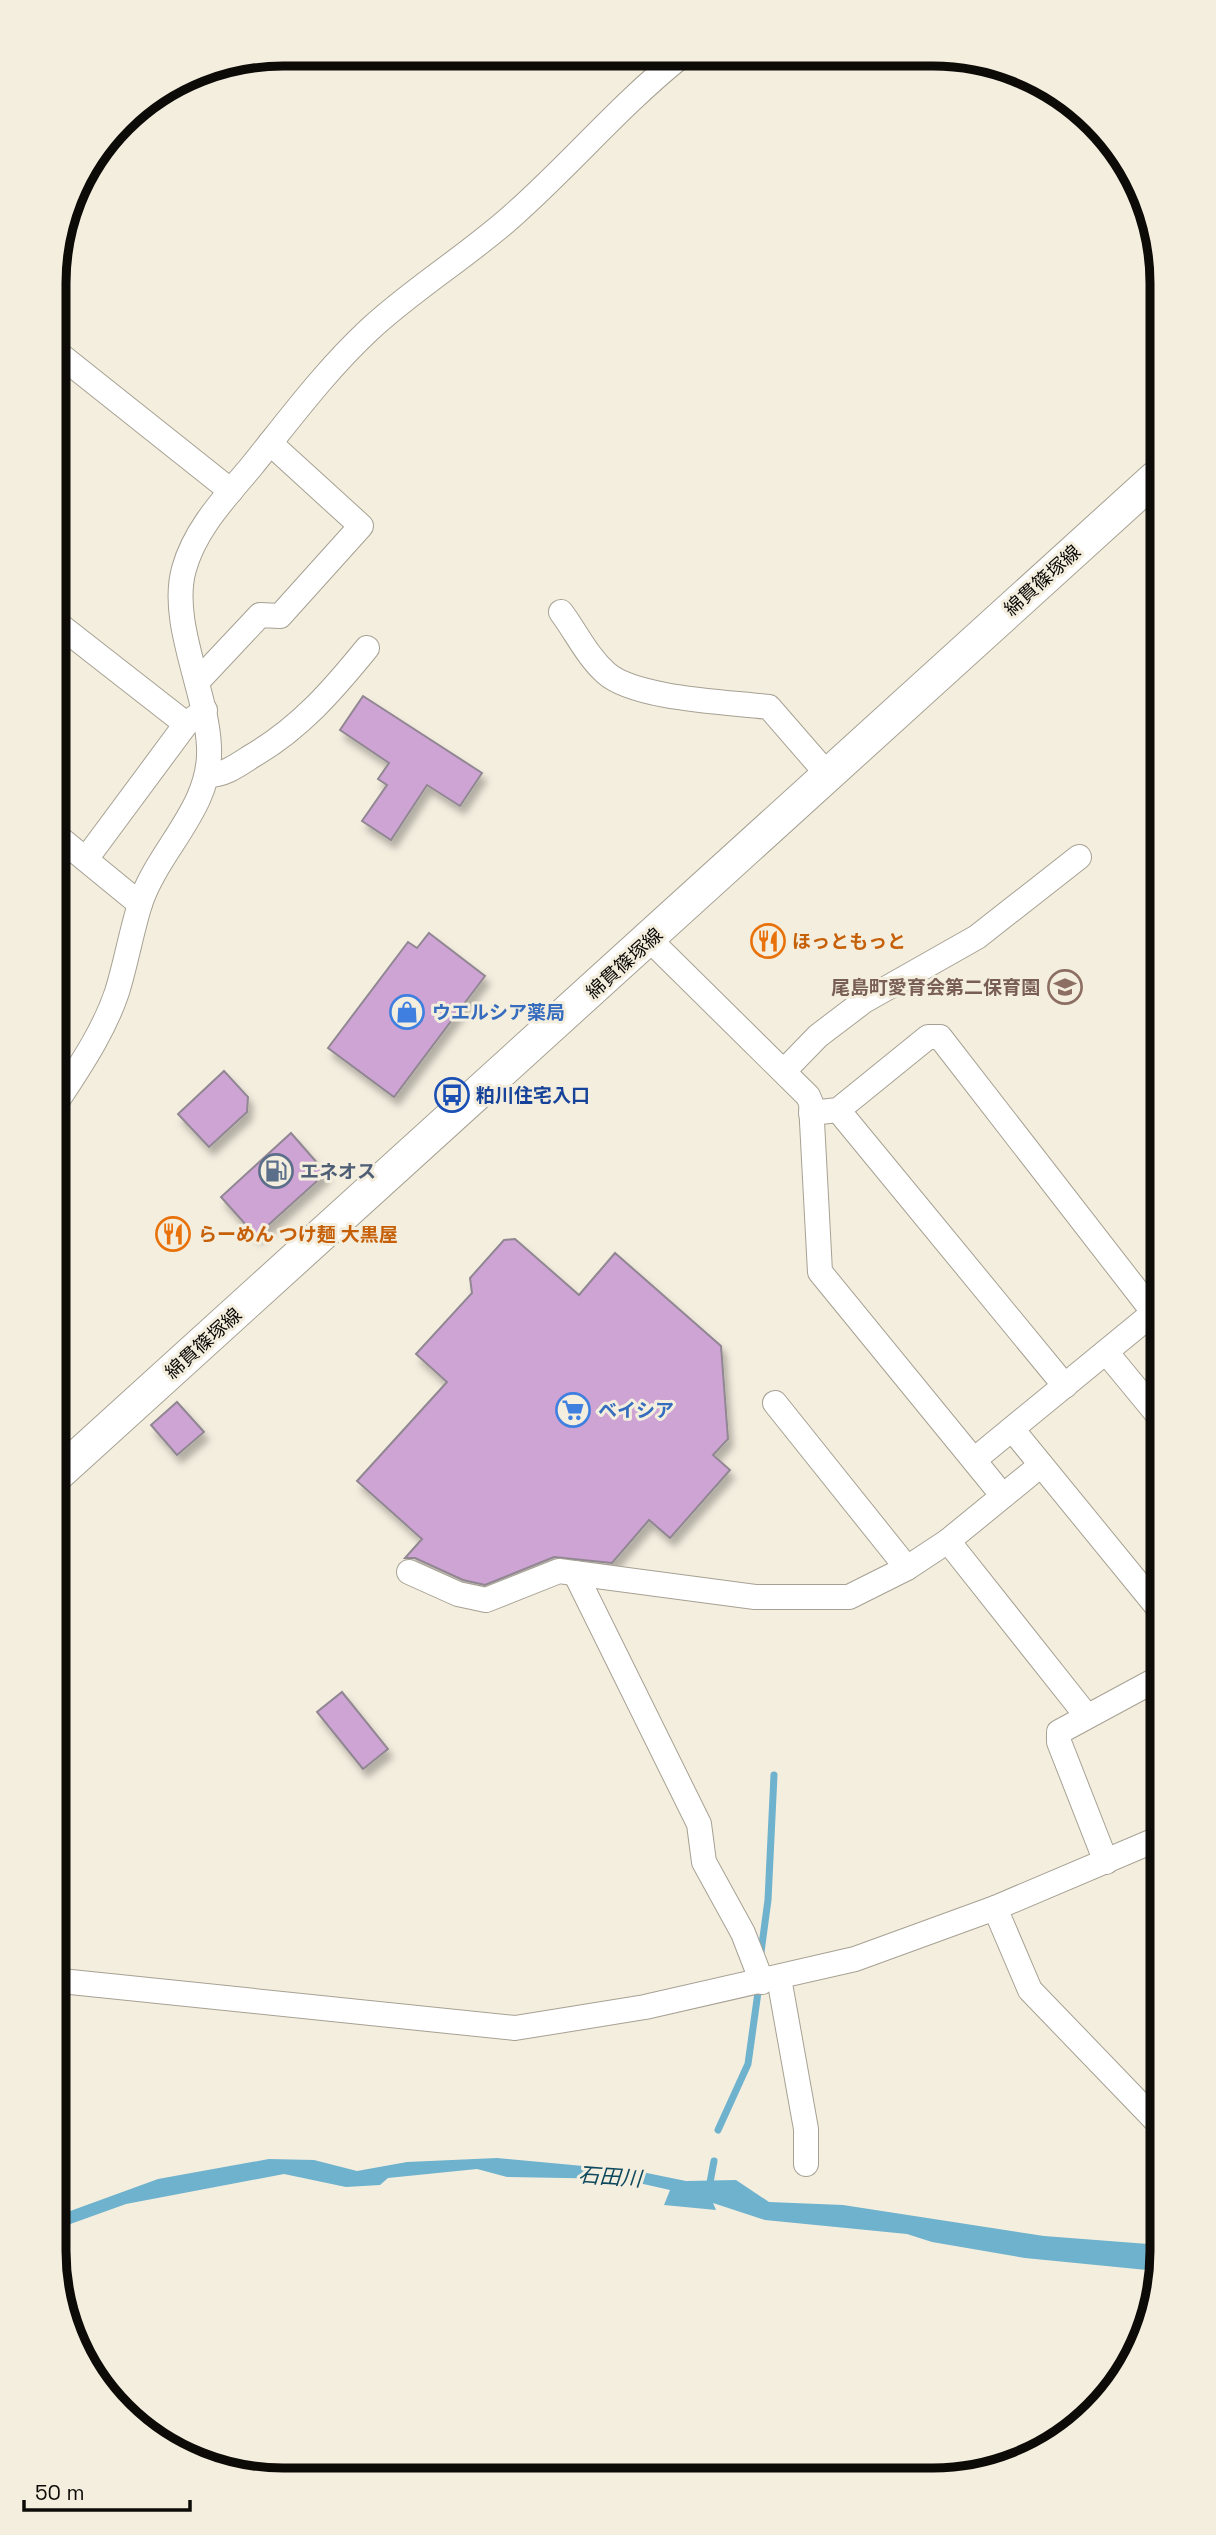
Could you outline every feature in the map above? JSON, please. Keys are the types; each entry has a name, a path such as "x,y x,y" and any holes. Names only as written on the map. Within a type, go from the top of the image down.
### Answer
{"main road":[{"name":"綿貫篠塚線","path":"67,1466 650,940 1150,483"}],"street":[{"path":"67,1086 88,1054 116,995 141,904 162,858 196,805 208,775 209,749 196,717 197,682 183,614 183,572 191,546 231,491 321,379 371,328 510,218 638,91 668,67"},
{"path":"67,361 231,491"},
{"path":"197,682 260,615 281,616 361,526 270,443"},
{"path":"561,612 594,661 619,683 654,692 769,707 828,775"},
{"path":"67,630 196,717"},
{"path":"208,775 230,770 296,728 325,700 367,648"},
{"path":"86,859 196,717"},
{"path":"67,844 141,904"},
{"path":"785,1070 818,1036 864,1001 977,937 1079,857"},
{"path":"650,940 785,1070 808,1096 820,1272 1003,1496"},
{"path":"811,1113 838,1110 928,1037 940,1037 1149,1303"},
{"path":"838,1110 1065,1386"},
{"path":"974,1460 1149,1316"},
{"path":"1106,1352 1149,1405"},
{"path":"775,1403 907,1568"},
{"path":"1012,1429 1149,1597"},
{"path":"409,1572 458,1594 485,1600 559,1571 755,1597 849,1597 907,1568 948,1541 1041,1465"},
{"path":"948,1541 1086,1715"},
{"path":"575,1573 699,1824 704,1862 771,1980 806,2129 806,2164"},
{"path":"1106,1862 1059,1742 1059,1732 1149,1683"},
{"path":"67,1982 515,2028 618,2012 771,1980 855,1959 995,1908 1149,1843"},
{"path":"995,1908 1030,1990 1149,2114"}],"water":[{"name":"石田川","path":"497,2158 637,2171 686,2181 736,2180 769,2202 843,2205 1044,2236 1149,2244 1149,2270 1025,2258 932,2242 907,2234 765,2220 713,2203 716,2210 664,2205 670,2190 621,2179 507,2177 477,2169 388,2178 380,2185 346,2187 284,2174 126,2204 67,2225 67,2212 158,2179 269,2159 314,2160 357,2171 407,2162"}],"building":[{"path":"363,696 482,773 460,806 427,785 391,840 362,821 387,785 378,779 389,763 340,730"},
{"name":"ウエルシア薬局","path":"429,933 485,976 394,1097 328,1048 408,942 417,948"},
{"path":"224,1071 248,1097 247,1112 209,1147 178,1114"},
{"path":"291,1133 326,1173 256,1236 221,1197"},
{"name":"ベイシア","path":"515,1239 579,1295 615,1253 721,1346 728,1439 713,1455 730,1470 670,1538 649,1520 612,1563 554,1557 485,1585 463,1580 415,1558 405,1558 422,1539 357,1481 447,1382 416,1354 472,1293 470,1278 504,1240"},
{"path":"177,1402 204,1432 177,1455 151,1425"},
{"path":"342,1692 388,1749 363,1769 317,1712"}],"waterway":[{"path":"761,1952 768,1900 774,1775"},
{"path":"718,2130 748,2064 759,1985"},
{"path":"709,2188 714,2161"}],"place":[{"name":"ほっともっと","path":"768,941"},
{"name":"尾島町愛育会第二保育園","path":"1065,987"},
{"name":"ウエルシア薬局","path":"407,1012"},
{"name":"粕川住宅入口","path":"452,1095"},
{"name":"エネオス","path":"276,1171"},
{"name":"らーめん つけ麺 大黒屋","path":"173,1234"},
{"name":"ベイシア","path":"573,1410"}]}
